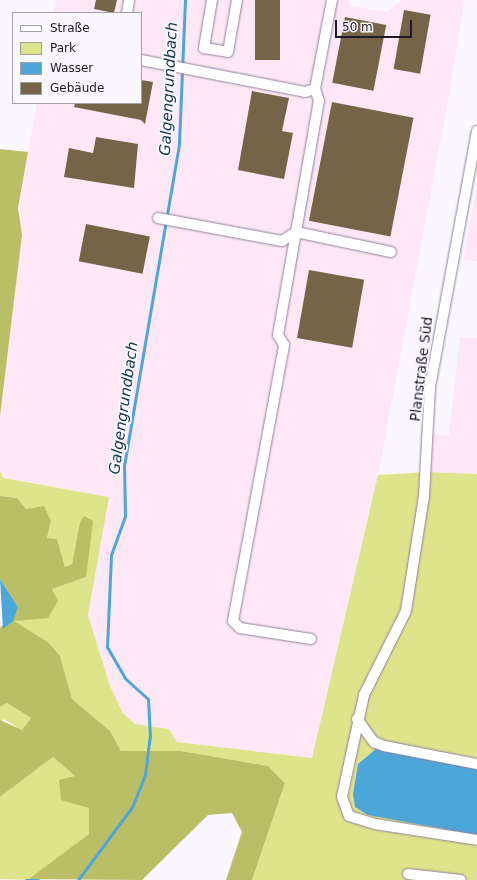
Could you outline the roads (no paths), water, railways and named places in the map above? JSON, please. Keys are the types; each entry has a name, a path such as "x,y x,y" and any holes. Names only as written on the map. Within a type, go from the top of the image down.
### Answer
{"street":[{"path":"126,12 129,0"},
{"path":"212,0 204,48 228,52 237,0"},
{"path":"311,639 240,628 233,621 284,345 278,335 319,101 315,89 332,0"},
{"path":"142,60 305,92 315,89"},
{"name":"Planstraße Süd","path":"477,131 430,388 424,496 406,611 364,695 357,719 342,796 349,816 375,824 477,840"},
{"path":"158,218 282,241 296,232 391,252"},
{"path":"357,719 374,742 384,746 477,764"},
{"path":"408,874 461,880"}],"water":[{"path":"0,579 18,607 13,621 3,629"},
{"path":"377,748 477,767 477,835 368,815 355,807 353,794 358,764"}],"waterway":[{"name":"Galgengrundbach","path":"78,880 132,807 145,775 150,737 148,699 125,678 107,647 111,555 125,516 124,466 179,143 185,0"},
{"name":"Galgengrundbach","path":"26,880 38,880"}]}
